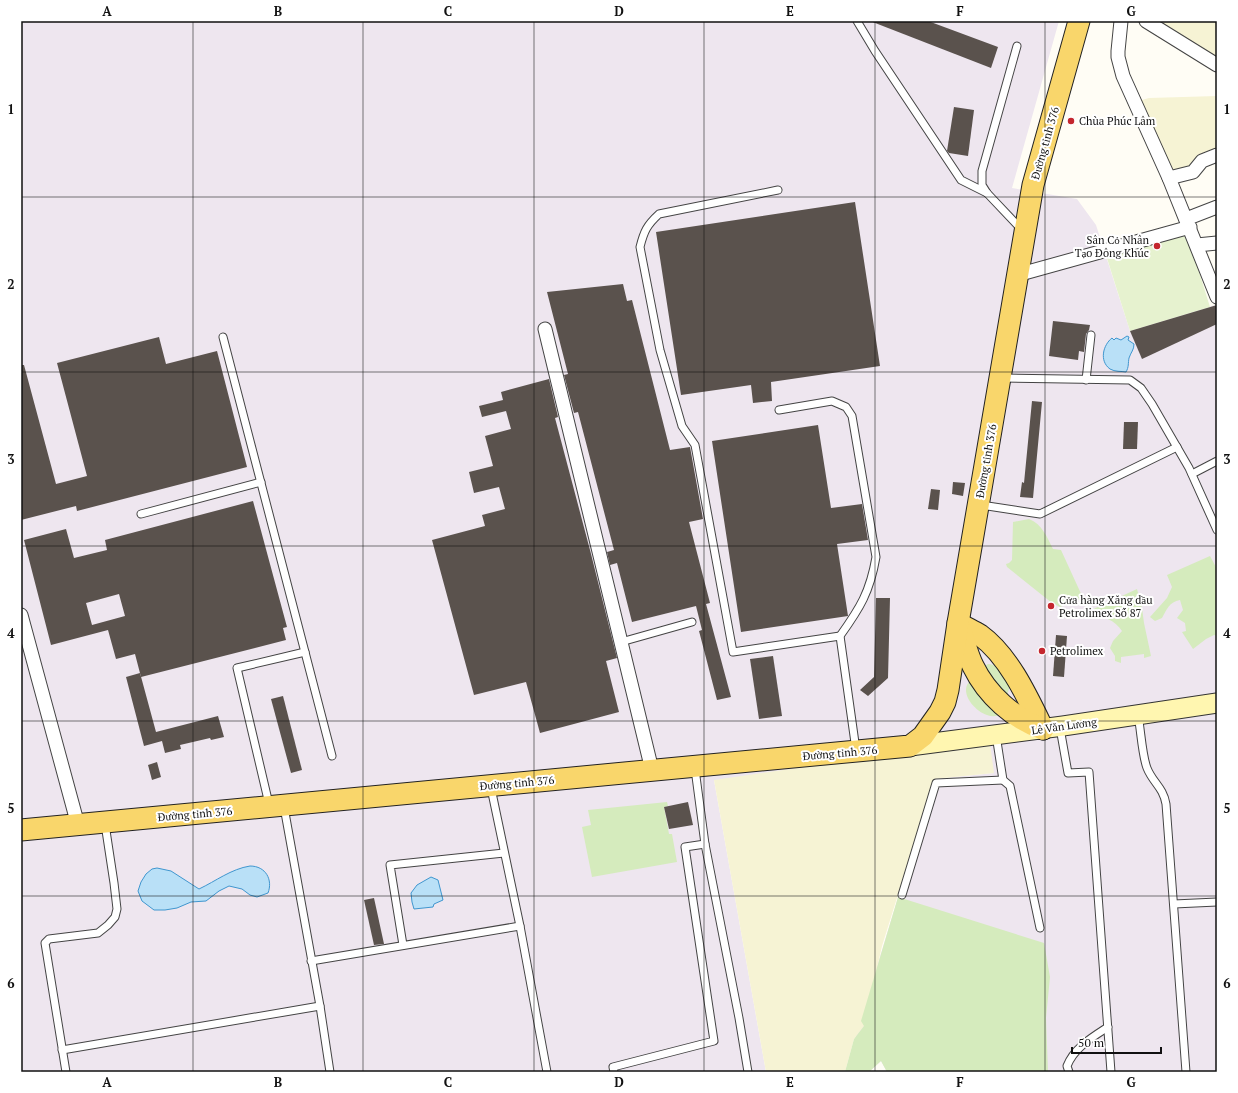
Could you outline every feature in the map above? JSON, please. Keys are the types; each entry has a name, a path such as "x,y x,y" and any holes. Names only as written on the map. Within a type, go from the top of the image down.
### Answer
{"main road":[{"name":"Đường tỉnh 376","path":"21,830 910,746 923,736 940,712 945,702 948,690 958,623 1033,185 1079,21"},
{"path":"958,623 973,667 990,691 1007,708 1030,724 1052,727"},
{"path":"958,623 980,635 995,650 1010,668 1027,696 1052,727"},
{"name":"Lê Văn Lương","path":"910,746 1217,704"}],"street":[{"path":"1121,21 1118,57 1123,76 1169,178 1217,297"},
{"path":"1146,21 1217,65"},
{"path":"1169,178 1193,172 1202,162 1217,155"},
{"path":"1018,275 1188,223 1217,207"},
{"path":"1197,245 1217,243"},
{"path":"545,329 652,770"},
{"path":"21,615 78,825"}],"lane":[{"path":"856,21 961,180 987,193"},
{"path":"1017,46 982,171 982,185 987,193 1025,233"},
{"path":"778,190 659,214 648,224 643,234 640,247 660,350 682,426 695,445 733,652 840,636"},
{"path":"1086,380 1092,334"},
{"path":"223,337 332,756"},
{"path":"1000,378 1130,380 1141,388 1178,448 1192,474 1217,530"},
{"path":"779,410 832,401 846,406 852,416 876,557 873,574 864,599 857,612 840,636 856,751"},
{"path":"979,505 1040,514 1178,448"},
{"path":"1192,474 1217,461"},
{"path":"141,514 261,482"},
{"path":"621,642 692,622"},
{"path":"305,652 237,668 276,806 312,961 330,1072"},
{"path":"1138,715 1146,764 1151,775 1164,793 1166,804 1186,1072"},
{"path":"1052,727 1068,773 1089,772 1111,1072"},
{"path":"996,735 1003,780 1010,786 1040,928"},
{"path":"694,766 705,844 748,1072"},
{"path":"902,895 936,782 1003,780"},
{"path":"490,786 520,926 547,1072"},
{"path":"66,1072 45,943 49,939 98,932 108,925 115,917 117,910 115,890 105,822"},
{"path":"614,1072 613,1067 714,1041 685,847 705,844"},
{"path":"403,945 390,865 504,853"},
{"path":"1174,904 1217,902"},
{"path":"312,961 520,926"},
{"path":"62,1050 320,1006"},
{"path":"1069,1072 1067,1066 1071,1057 1084,1043 1108,1027"},
{"path":"1107,1072 1110,1064"}],"shaded area":[{"path":"21,21 1059,21 1012,188 1077,199 1096,225 1130,331 1215,305 1217,309 1217,1072 887,1072 881,1061 869,1072 845,1072 934,779 994,773 714,780 766,1072 21,1072"},
{"path":"1146,21 1217,21 1217,65"},
{"path":"1217,96 1217,155 1169,178 1135,102 1149,98"},
{"path":"990,744 994,773 934,779 882,946 864,1026 854,1039 845,1072 766,1072 714,780 944,747"}],"green space":[{"path":"1185,227 1210,307 1130,331 1105,252"},
{"path":"1029,519 1034,521 1041,528 1053,549 1061,550 1083,598 1060,607 1052,603 1007,567 1006,564 1012,560 1013,522"},
{"path":"1210,556 1217,569 1217,636 1214,635 1206,639 1193,649 1182,632 1186,631 1185,623 1177,618 1183,610 1180,600 1171,604 1162,618 1155,621 1150,617 1167,598 1172,587 1167,575"},
{"path":"1137,589 1151,656 1144,658 1144,654 1121,657 1121,663 1115,661 1115,656 1110,648 1113,641 1122,631 1112,621 1100,616 1090,615 1089,611"},
{"path":"988,664 999,669 1004,675 1010,686 1007,695 999,689 985,666"},
{"path":"971,680 1003,715 989,716 979,711 971,703 968,699 966,690 967,685"},
{"path":"667,802 668,806 664,807 669,834 672,834 677,862 592,877 582,827 591,825 588,810"},
{"path":"898,897 1044,943 1050,977 1046,1018 1048,1072 887,1072 881,1061 869,1072 845,1072 854,1039 864,1026 861,1021"}],"water":[{"path":"1127,336 1129,337 1128,340 1134,344 1127,370 1126,372 1112,370 1104,362 1103,358 1106,345 1112,338 1114,340 1116,338 1121,340"},
{"path":"250,866 260,868 267,875 270,883 268,893 257,897 250,895 242,889 229,886 219,891 206,901 191,902 177,908 154,910 142,901 138,891 146,874 152,869 157,868 171,871 199,889 230,872"},
{"path":"431,877 438,880 443,900 434,904 433,907 414,909 411,893 417,885"}],"building":[{"path":"870,21 928,21 998,47 991,68"},
{"path":"954,107 974,110 968,156 949,153 947,151"},
{"path":"855,202 880,366 771,382 772,401 753,403 751,385 681,395 656,232"},
{"path":"623,284 627,301 632,300 670,450 690,447 703,519 689,522 710,603 706,604 731,697 717,700 699,631 702,630 696,606 632,622 617,563 610,565 607,552 614,550 578,412 574,413 564,375 568,374 547,292"},
{"path":"1217,305 1217,324 1142,359 1130,331"},
{"path":"1053,321 1090,325 1086,334 1084,352 1079,351 1078,360 1049,356"},
{"path":"159,337 166,364 217,351 247,467 77,511 76,506 21,520 21,365 24,365 56,484 87,476 57,363"},
{"path":"549,379 558,417 555,418 617,658 606,661 619,712 540,733 526,682 474,695 432,540 485,526 482,515 505,509 499,487 474,493 469,472 493,466 485,436 511,429 506,411 482,417 479,406 503,400 501,392"},
{"path":"1032,401 1042,402 1033,498 1020,497 1022,482 1024,483"},
{"path":"1124,422 1138,422 1137,449 1123,449"},
{"path":"818,425 831,508 862,504 868,540 837,544 848,616 741,632 712,441"},
{"path":"953,482 965,483 963,496 952,494"},
{"path":"931,489 940,490 938,510 928,509"},
{"path":"253,501 287,627 283,628 286,640 141,677 135,654 116,659 108,630 51,645 24,540 66,529 74,558 107,550 105,540","holes":["119,594 125,616 92,625 86,603"]},
{"path":"876,598 890,598 888,678 868,696 860,690 874,677"},
{"path":"1056,635 1067,636 1064,677 1053,676"},
{"path":"773,656 782,716 759,719 750,659"},
{"path":"140,673 156,732 218,716 224,737 211,740 210,738 180,745 181,749 165,753 162,741 144,746 126,677"},
{"path":"283,696 302,770 291,773 271,699"},
{"path":"157,762 161,777 152,780 148,765"},
{"path":"688,802 693,825 669,829 664,807"},
{"path":"374,898 384,944 374,945 364,900"}],"place":[{"name":"Chùa Phúc Lâm","path":"1071,121"},
{"name":"Sân Cỏ Nhân Tạo Đông Khúc","path":"1157,246"},
{"name":"Cửa hàng Xăng dầu Petrolimex Số 87","path":"1051,606"},
{"name":"Petrolimex","path":"1042,651"}]}
